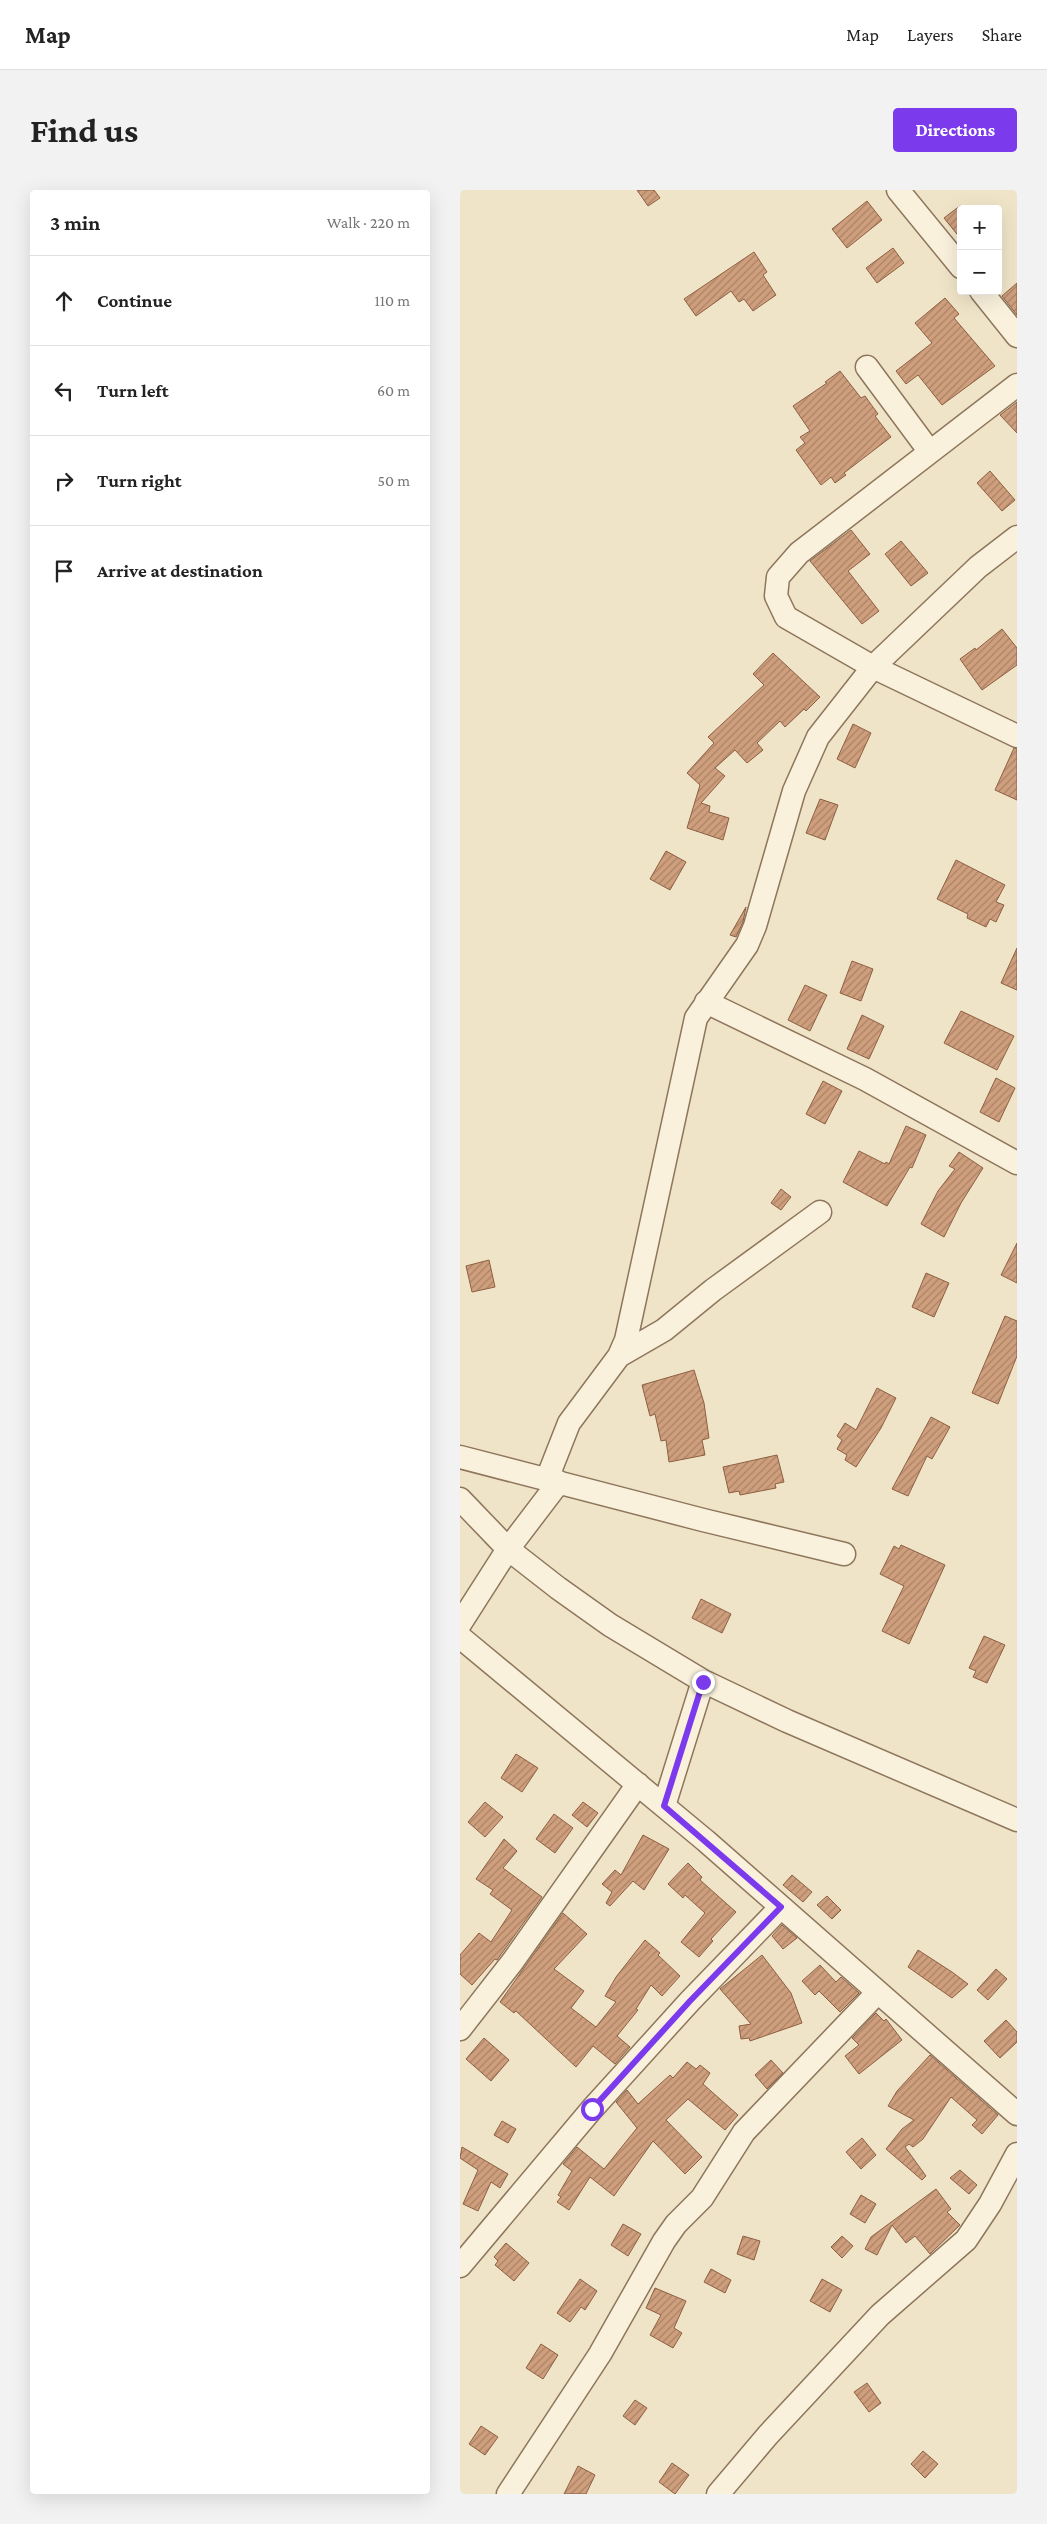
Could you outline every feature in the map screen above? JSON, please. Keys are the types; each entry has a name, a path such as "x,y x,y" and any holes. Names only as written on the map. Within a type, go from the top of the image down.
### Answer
{"street":[{"path":"898,190 957,262"},
{"path":"984,295 1017,336"},
{"path":"867,367 930,452"},
{"path":"1012,726 873,667 786,617 776,596 778,577 799,553 1017,385"},
{"path":"460,1624 553,1481 569,1423 619,1356 626,1340 696,1018 747,945 755,926 794,791 818,737 873,667 978,567 1017,537"},
{"path":"706,1002 865,1079 1017,1163"},
{"path":"619,1356 664,1330 713,1290 820,1212"},
{"path":"460,1457 844,1554"},
{"path":"460,1499 508,1549 610,1626 703,1682 787,1721 1017,1820"},
{"path":"460,1637 664,1806 1017,2114"},
{"path":"664,1806 703,1682"},
{"path":"460,2029 513,1961 638,1784"},
{"path":"460,2266 592,2109 690,2001 781,1907"},
{"path":"508,2494 600,2354 664,2241 676,2224 702,2198 744,2132 878,1992"},
{"path":"718,2494 768,2435 880,2315 966,2240 990,2204 1017,2154"}],"building":[{"path":"637,190 654,190 660,198 648,206"},
{"path":"867,201 882,220 847,248 832,229"},
{"path":"957,208 957,234 944,218"},
{"path":"893,248 904,263 877,283 866,268"},
{"path":"754,252 767,272 763,275 776,295 753,311 744,299 739,302 731,291 696,316 684,299"},
{"path":"1017,283 1017,315 1002,296"},
{"path":"945,298 959,314 954,318 995,366 942,405 918,375 906,384 896,371 932,343 915,323"},
{"path":"840,371 861,398 865,396 878,414 875,416 891,437 844,473 846,475 835,483 831,477 821,485 796,450 805,443 800,437 810,431 793,406 827,383 825,382"},
{"path":"1017,402 1017,433 1000,415"},
{"path":"990,471 1015,500 1002,511 977,483"},
{"path":"851,530 870,554 848,571 879,611 862,624 810,561"},
{"path":"901,541 928,573 911,586 885,554"},
{"path":"1002,629 1017,648 1017,665 982,690 960,659 975,648 976,650"},
{"path":"773,653 820,697 806,711 804,709 785,727 780,721 757,743 763,750 747,763 735,750 715,768 725,776 701,803 710,806 709,812 729,818 723,840 687,828 700,785 687,773 714,743 708,737 764,685 753,674"},
{"path":"853,724 871,733 855,768 837,759"},
{"path":"1014,748 1017,749 1017,800 995,790"},
{"path":"820,799 838,805 825,840 806,833"},
{"path":"666,851 686,862 670,890 650,879"},
{"path":"956,860 1005,885 996,902 1004,905 996,922 990,919 986,927 967,918 968,914 937,899"},
{"path":"746,907 743,922 736,937 730,935"},
{"path":"1017,948 1017,990 1001,983"},
{"path":"852,961 873,969 861,1001 840,993"},
{"path":"805,985 827,995 810,1031 788,1020"},
{"path":"961,1011 1014,1036 997,1070 944,1043"},
{"path":"862,1015 884,1026 869,1059 847,1049"},
{"path":"996,1078 1015,1088 999,1122 980,1112"},
{"path":"823,1081 842,1091 825,1124 806,1114"},
{"path":"906,1126 926,1135 912,1168 910,1167 887,1206 843,1182 859,1151 885,1164 886,1162 889,1164"},
{"path":"959,1152 983,1168 961,1203 944,1237 921,1224 938,1191 955,1169 949,1166"},
{"path":"781,1189 791,1197 781,1210 771,1203"},
{"path":"1017,1243 1017,1283 1001,1275"},
{"path":"489,1260 495,1287 472,1292 466,1266"},
{"path":"926,1273 949,1283 934,1317 912,1307"},
{"path":"1005,1316 1017,1321 1017,1356 998,1404 972,1393"},
{"path":"694,1370 704,1403 709,1438 702,1440 705,1455 669,1462 666,1440 661,1441 655,1414 650,1416 642,1385"},
{"path":"877,1388 896,1398 881,1428 856,1467 845,1460 847,1455 837,1449 842,1440 837,1436 845,1423 856,1430"},
{"path":"931,1417 950,1427 932,1459 927,1456 908,1496 892,1489"},
{"path":"777,1455 784,1482 775,1484 776,1488 740,1495 739,1491 729,1493 723,1467"},
{"path":"901,1545 945,1565 909,1644 882,1631 904,1586 880,1574 894,1546 899,1549"},
{"path":"701,1599 731,1614 722,1633 692,1618"},
{"path":"984,1636 1005,1645 987,1683 973,1677 976,1671 969,1668"},
{"path":"516,1754 538,1768 522,1792 501,1778"},
{"path":"485,1802 503,1817 485,1837 468,1822"},
{"path":"583,1802 598,1813 587,1827 572,1815"},
{"path":"554,1814 573,1828 555,1853 536,1839"},
{"path":"643,1835 669,1849 644,1890 633,1881 610,1906 606,1903 612,1892 602,1884 615,1870 621,1875"},
{"path":"504,1839 517,1851 503,1868 542,1897 497,1960 495,1959 472,1985 460,1974 460,1955 479,1933 491,1942 512,1910 490,1894 493,1890 476,1879"},
{"path":"688,1863 702,1877 700,1880 736,1912 711,1939 713,1941 699,1957 681,1942 705,1913 685,1895 683,1898 668,1884"},
{"path":"792,1875 812,1892 803,1902 783,1885"},
{"path":"827,1896 841,1910 832,1919 817,1905"},
{"path":"563,1913 587,1934 554,1969 584,1991 571,2008 596,2027 616,2002 605,1996 616,1977 645,1940 660,1953 658,1955 680,1976 662,1996 651,1985 636,2009 638,2010 617,2036 630,2047 615,2064 593,2046 576,2067 516,2011 514,2013 500,2002"},
{"path":"782,1925 797,1938 783,1949 772,1936"},
{"path":"918,1950 968,1984 952,1998 908,1967"},
{"path":"762,1955 791,1993 802,2023 750,2041 749,2038 741,2039 739,2026 751,2024 720,1989"},
{"path":"820,1965 836,1982 841,1977 859,1993 840,2012 819,1991 815,1995 802,1981"},
{"path":"996,1969 1007,1979 988,2000 977,1990"},
{"path":"876,2013 884,2021 886,2019 902,2040 859,2074 845,2056 859,2045 852,2038"},
{"path":"1006,2020 1017,2032 1017,2042 1000,2058 984,2041"},
{"path":"484,2038 509,2060 491,2081 466,2059"},
{"path":"930,2055 998,2115 982,2134 972,2125 977,2120 951,2097 923,2139 913,2147 909,2144 905,2147 926,2176 922,2180 886,2149 902,2129 914,2120 888,2106 897,2091"},
{"path":"771,2060 783,2073 767,2089 755,2075"},
{"path":"687,2062 696,2069 700,2065 710,2073 703,2084 738,2115 725,2130 688,2099 666,2120 702,2157 685,2174 653,2141 614,2196 590,2177 569,2210 557,2202 561,2197 558,2195 572,2171 563,2164 577,2147 604,2169 637,2128 616,2102 627,2090 638,2104 670,2075 673,2078"},
{"path":"502,2121 516,2129 508,2143 494,2135"},
{"path":"862,2138 876,2155 861,2169 846,2152"},
{"path":"462,2147 508,2174 500,2188 491,2182 478,2211 463,2204 478,2170 460,2158"},
{"path":"960,2170 977,2185 969,2194 950,2178"},
{"path":"936,2189 951,2209 947,2212 960,2225 930,2254 915,2236 906,2243 892,2225 877,2255 865,2249 871,2237"},
{"path":"861,2195 876,2204 865,2223 850,2214"},
{"path":"623,2224 641,2234 628,2256 611,2245"},
{"path":"743,2236 760,2241 754,2260 737,2254"},
{"path":"842,2236 853,2246 842,2258 831,2247"},
{"path":"506,2243 529,2263 514,2281 495,2265 498,2261 494,2257"},
{"path":"711,2269 731,2280 725,2293 704,2282"},
{"path":"580,2279 597,2291 585,2310 581,2307 570,2322 557,2313"},
{"path":"822,2279 842,2290 830,2312 810,2301"},
{"path":"655,2288 686,2301 674,2328 682,2333 673,2348 650,2335 661,2315 646,2308"},
{"path":"541,2344 558,2355 543,2379 526,2368"},
{"path":"867,2383 881,2403 869,2412 854,2392"},
{"path":"635,2400 647,2408 635,2425 623,2416"},
{"path":"481,2426 498,2437 485,2455 469,2444"},
{"path":"923,2451 938,2464 925,2478 911,2464"},
{"path":"672,2463 689,2475 675,2494 659,2482"},
{"path":"578,2466 595,2475 586,2494 564,2494"}],"route":[{"path":"592,2109 690,2001 781,1907 664,1806 703,1682"}]}
